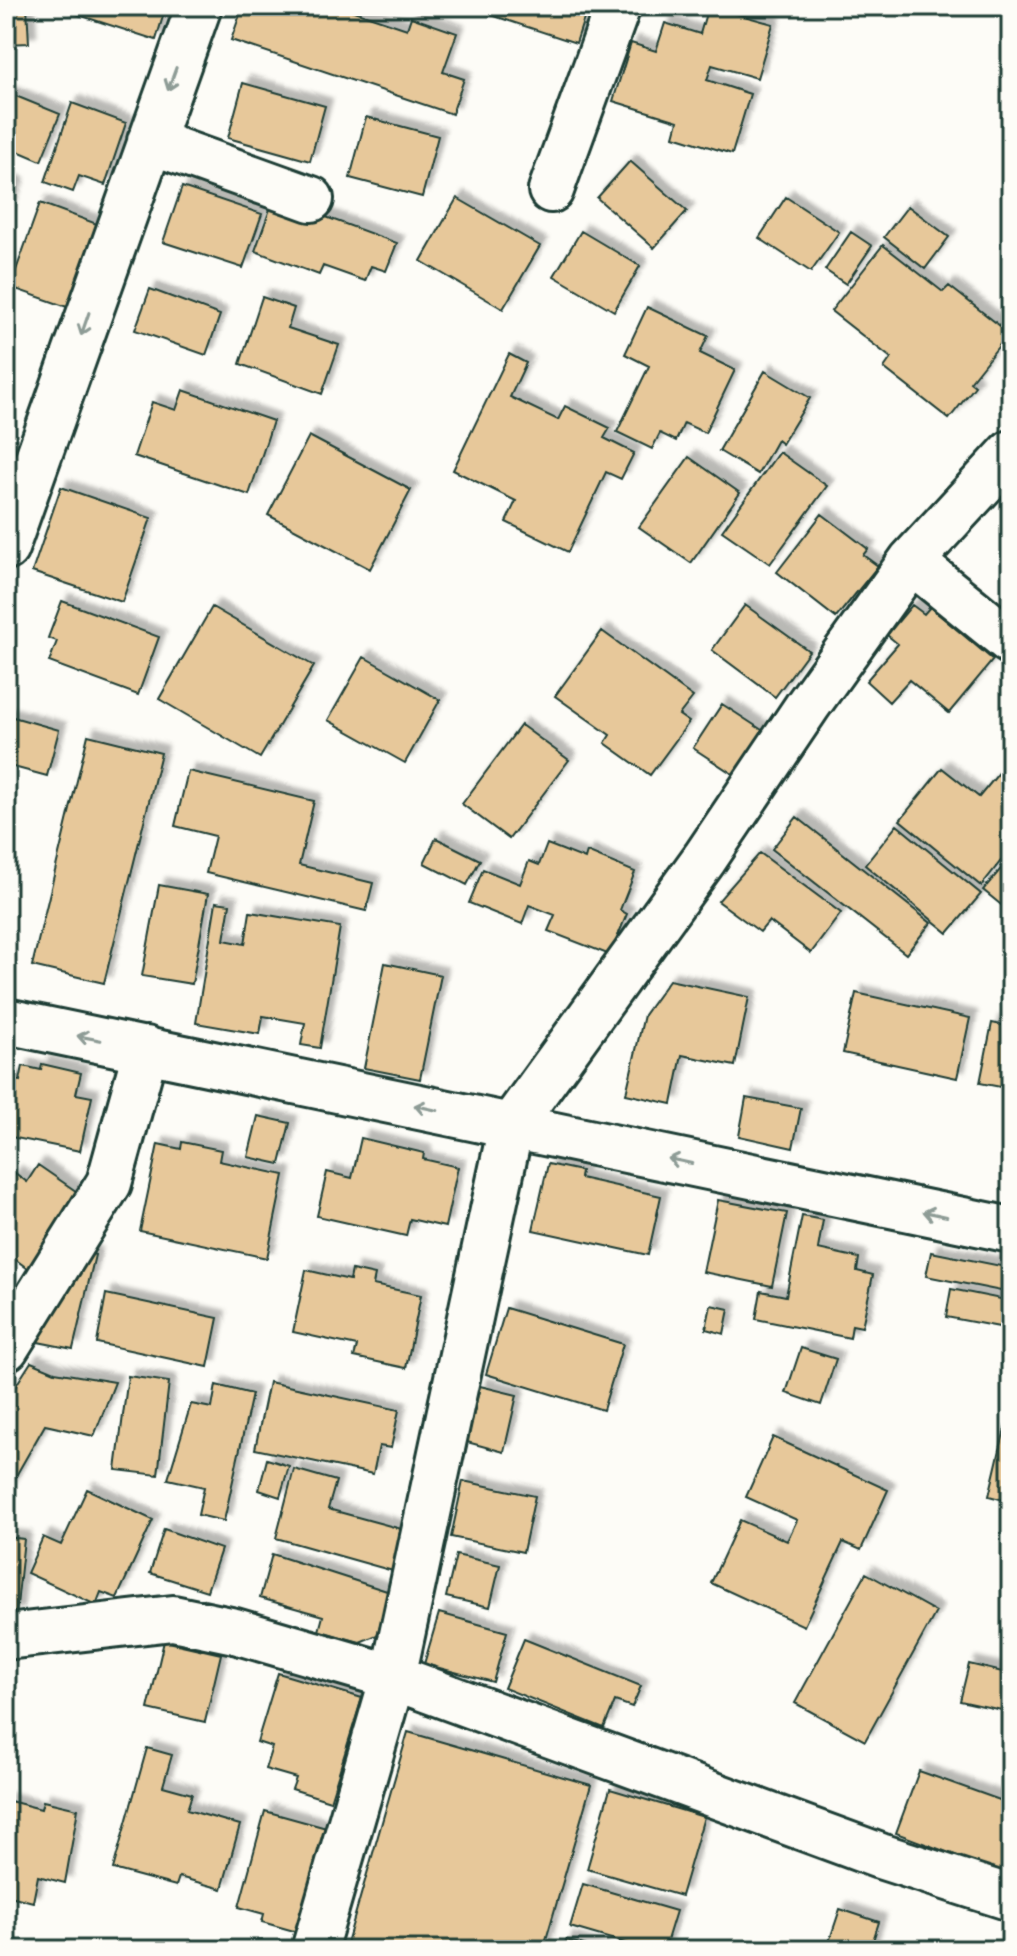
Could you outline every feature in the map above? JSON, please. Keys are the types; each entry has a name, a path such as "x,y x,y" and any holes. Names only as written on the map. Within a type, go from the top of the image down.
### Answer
{"street":[{"path":"6,548 199,6"},
{"path":"551,190 618,6"},
{"path":"150,141 311,199"},
{"path":"314,1950 393,1677 511,1126 705,858 808,705 911,561 1011,453"},
{"path":"911,561 1011,642"},
{"path":"6,1021 1011,1230"},
{"path":"6,1348 109,1183 146,1049"},
{"path":"6,1637 173,1618 235,1631 393,1677 880,1856 1011,1898"}],"building":[{"path":"6,6 27,6 29,43 6,44"},
{"path":"51,6 166,6 156,40"},
{"path":"243,6 339,6 407,29 411,17 457,33 443,72 464,79 452,114 231,40"},
{"path":"464,6 588,6 576,43"},
{"path":"708,6 773,24 757,78 712,65 707,80 750,94 732,154 674,136 678,121 613,101 631,43 656,51 665,23 700,34"},
{"path":"243,83 325,106 310,161 228,138"},
{"path":"6,92 60,114 41,161 6,146"},
{"path":"72,103 126,123 105,185 79,176 73,192 45,182"},
{"path":"366,117 438,136 422,197 350,178"},
{"path":"630,161 687,211 654,248 597,198"},
{"path":"6,181 17,185 6,217"},
{"path":"182,187 262,214 243,268 163,242"},
{"path":"786,197 839,232 811,272 759,238"},
{"path":"274,198 397,243 386,271 371,266 365,281 323,266 319,275 255,251"},
{"path":"457,198 540,246 503,309 421,261"},
{"path":"40,203 97,224 67,307 10,287"},
{"path":"908,206 949,237 925,269 884,237"},
{"path":"581,231 640,266 614,311 554,276"},
{"path":"851,232 872,246 846,284 825,270"},
{"path":"883,245 943,292 949,286 1009,333 970,382 975,386 949,419 884,368 891,358 831,311"},
{"path":"150,289 220,315 206,355 135,330"},
{"path":"262,297 294,308 288,328 339,345 322,394 240,364"},
{"path":"647,307 708,336 700,353 735,370 705,433 684,423 676,441 660,433 652,449 617,432 649,366 625,354"},
{"path":"509,354 526,363 510,397 558,420 565,406 610,428 604,438 634,453 621,479 606,472 568,552 506,522 516,501 453,470"},
{"path":"765,371 810,398 782,444 777,440 758,474 719,451"},
{"path":"183,390 273,421 249,495 134,456 152,402 176,410"},
{"path":"309,436 411,490 370,569 268,515"},
{"path":"779,452 827,486 770,564 722,531"},
{"path":"689,457 740,493 691,563 639,527"},
{"path":"61,487 151,518 122,602 32,572"},
{"path":"822,514 868,549 863,555 878,566 836,618 777,572"},
{"path":"62,601 159,637 138,695 49,662 57,641 48,638"},
{"path":"745,605 809,651 775,697 712,650"},
{"path":"912,605 924,614 930,607 993,660 949,713 909,680 889,702 866,681 898,644 887,635"},
{"path":"212,607 314,666 260,758 159,699"},
{"path":"602,631 693,697 679,715 689,722 650,775 605,743 610,735 555,696"},
{"path":"364,657 440,700 405,763 328,720"},
{"path":"722,704 765,732 736,776 693,748"},
{"path":"6,715 59,730 47,776 6,765"},
{"path":"521,725 569,760 509,839 462,804"},
{"path":"88,735 161,753 104,983 32,966"},
{"path":"1011,758 1011,848 981,886 900,820 942,768 979,797"},
{"path":"188,771 314,801 299,865 373,883 366,911 206,873 215,836 175,826"},
{"path":"797,817 931,923 906,954 772,849"},
{"path":"897,825 981,894 948,933 865,865"},
{"path":"436,838 480,860 467,885 424,863"},
{"path":"547,844 585,859 587,852 635,872 620,910 627,914 610,955 548,931 555,915 529,905 522,924 469,903 483,869 520,884 529,861 539,865"},
{"path":"760,853 841,913 811,953 769,921 760,932 718,901"},
{"path":"1011,857 1011,913 983,890"},
{"path":"159,885 208,894 192,984 142,976"},
{"path":"216,902 230,904 224,940 245,944 250,912 340,927 320,1048 301,1045 305,1023 263,1016 260,1034 196,1023"},
{"path":"385,963 441,975 420,1079 364,1068"},
{"path":"669,980 749,997 735,1066 682,1055 672,1104 626,1094 644,1015"},
{"path":"856,993 970,1018 957,1078 843,1053"},
{"path":"992,1023 1011,1027 1011,1089 980,1083"},
{"path":"42,1064 81,1073 76,1094 92,1097 80,1151 6,1136 6,1078 20,1081 23,1066 41,1070"},
{"path":"746,1098 801,1108 793,1148 739,1136"},
{"path":"258,1116 290,1123 280,1164 248,1157"},
{"path":"361,1138 424,1153 423,1159 458,1167 445,1227 410,1219 406,1236 317,1216 327,1172 352,1178"},
{"path":"182,1142 221,1150 219,1161 284,1175 267,1258 140,1231 158,1144 181,1149"},
{"path":"548,1164 581,1171 580,1178 661,1196 648,1255 533,1230"},
{"path":"38,1165 83,1196 31,1271 8,1254 6,1258 6,1180 9,1182 15,1173 27,1182"},
{"path":"718,1200 787,1213 772,1286 703,1272"},
{"path":"802,1216 823,1220 818,1249 859,1258 857,1271 873,1275 862,1327 852,1325 850,1338 756,1319 761,1291 786,1296"},
{"path":"84,1251 95,1255 73,1349 28,1340"},
{"path":"931,1252 1011,1268 1011,1293 926,1276"},
{"path":"306,1270 350,1280 352,1270 375,1275 373,1285 421,1295 406,1368 354,1357 357,1346 293,1332"},
{"path":"951,1289 1011,1301 1010,1329 946,1317"},
{"path":"106,1294 218,1318 208,1367 97,1343"},
{"path":"711,1305 729,1309 724,1334 706,1329"},
{"path":"506,1308 623,1344 603,1410 486,1374"},
{"path":"801,1348 836,1359 821,1405 786,1393"},
{"path":"31,1362 55,1372 115,1382 94,1436 45,1425 9,1488 6,1401"},
{"path":"128,1376 169,1382 158,1475 116,1470"},
{"path":"269,1382 399,1410 391,1448 379,1446 373,1474 255,1449"},
{"path":"216,1385 252,1394 224,1521 198,1515 204,1487 168,1479 191,1404 212,1408"},
{"path":"480,1386 517,1395 504,1452 467,1442"},
{"path":"1007,1420 1011,1421 1011,1502 989,1496"},
{"path":"773,1437 888,1490 861,1550 843,1542 804,1626 711,1583 740,1520 787,1541 797,1520 746,1497"},
{"path":"267,1459 289,1466 280,1497 259,1490"},
{"path":"294,1469 336,1481 328,1509 405,1530 393,1571 276,1538"},
{"path":"463,1481 535,1496 523,1552 451,1537"},
{"path":"87,1489 153,1520 117,1598 101,1592 96,1605 27,1573 43,1537 61,1545"},
{"path":"164,1529 221,1549 207,1591 150,1573"},
{"path":"6,1537 24,1539 16,1615 6,1614"},
{"path":"272,1554 390,1592 377,1635 360,1642 319,1631 323,1616 260,1598"},
{"path":"456,1555 500,1565 490,1607 446,1597"},
{"path":"866,1573 936,1612 865,1741 795,1703"},
{"path":"439,1613 507,1632 493,1682 424,1664"},
{"path":"524,1639 641,1686 632,1707 615,1701 604,1728 504,1688"},
{"path":"164,1641 221,1654 205,1722 148,1709"},
{"path":"969,1664 1011,1674 1011,1712 960,1701"},
{"path":"278,1673 362,1698 330,1801 292,1789 296,1778 265,1769 272,1747 257,1742"},
{"path":"408,1732 591,1785 543,1950 345,1950"},
{"path":"147,1748 172,1755 163,1786 192,1794 187,1810 240,1825 222,1889 179,1877 176,1886 113,1869"},
{"path":"919,1771 1011,1804 1011,1876 896,1833"},
{"path":"610,1789 704,1817 681,1896 587,1869"},
{"path":"6,1800 41,1809 43,1801 78,1809 65,1883 38,1876 33,1902 6,1895"},
{"path":"265,1811 330,1829 301,1933 262,1922 264,1914 239,1907"},
{"path":"583,1884 676,1911 664,1950 649,1950 570,1927"},
{"path":"840,1909 879,1922 870,1950 854,1950 829,1942"},
{"path":"566,1940 602,1950 563,1950"}]}
